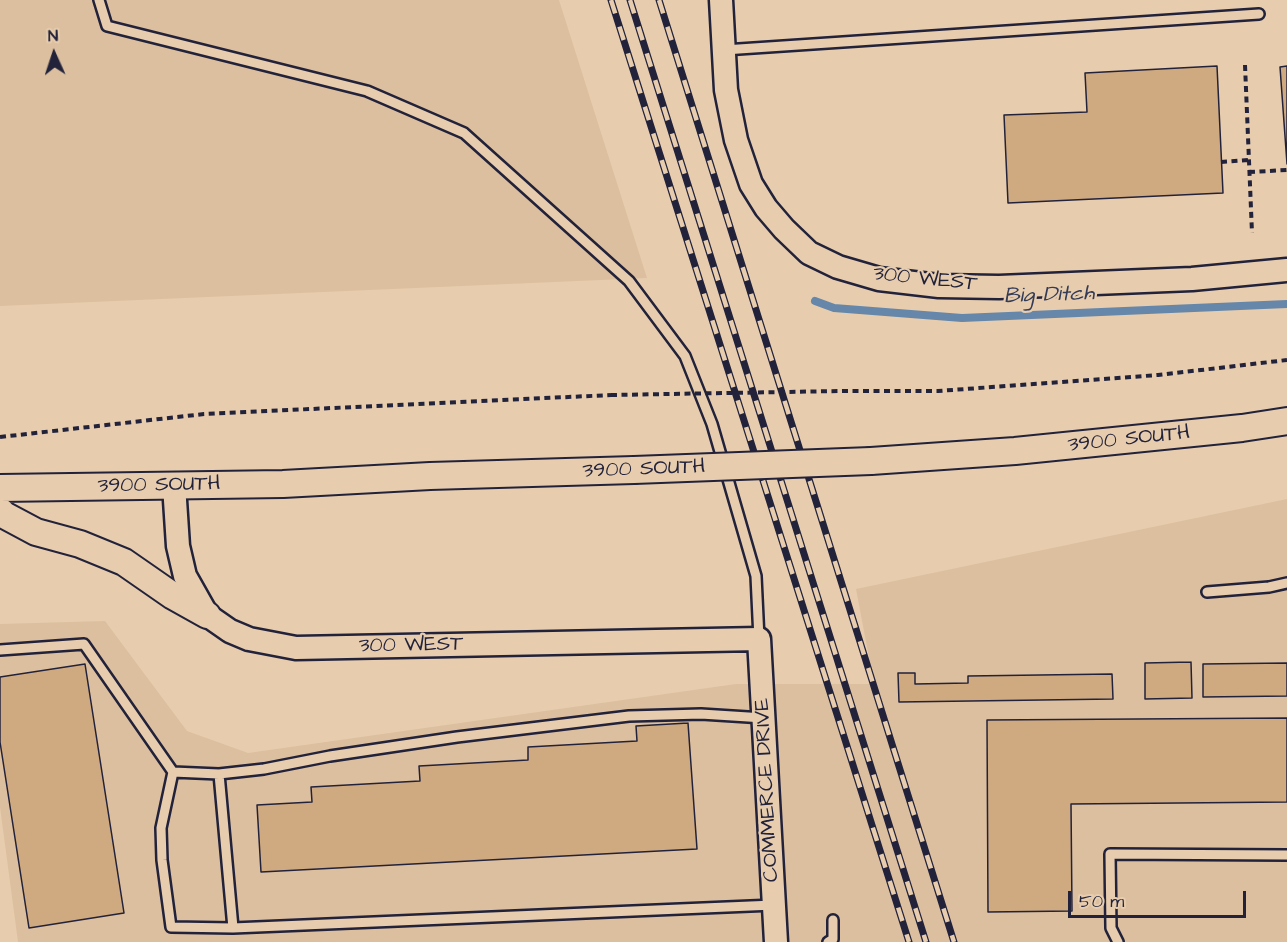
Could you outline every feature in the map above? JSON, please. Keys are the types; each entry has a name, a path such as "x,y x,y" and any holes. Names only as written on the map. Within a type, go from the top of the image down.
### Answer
{"main road":[{"name":"3900 SOUTH","path":"0,488 283,484 441,476 871,461 1015,452 1242,428 1287,421"},
{"path":"0,511 36,532 80,544 124,562 173,596 207,615"}],"street":[{"name":"300 WEST","path":"722,0 726,90 736,140 751,184 783,229 809,253 838,267 879,279 939,286 999,287 1192,279 1287,270"},
{"name":"300 WEST","path":"174,485 178,546 185,576 207,615 230,631 249,639 296,648 759,639"},
{"name":"COMMERCE DRIVE","path":"759,639 776,942"}],"lane":[{"path":"99,0 107,26 367,91 464,133 628,281 685,356 712,424 756,576 759,639"},
{"path":"724,50 1259,14"},
{"path":"1207,592 1269,587 1287,583"},
{"path":"0,650 84,644 173,772 161,828 162,860 171,927 233,928 774,905"},
{"path":"173,772 219,774 264,769 330,756 618,717 701,714 764,718"},
{"path":"219,774 233,928"},
{"path":"1119,942 1111,928 1110,854 1287,855"},
{"path":"828,942 832,939 833,920"}],"path":[{"path":"1245,65 1252,233"},
{"path":"1221,162 1248,160"},
{"path":"1249,172 1287,170"},
{"path":"0,437 204,414 611,395 949,391 1158,375 1287,360"}],"shaded area":[{"path":"0,0 559,0 647,278 0,306"},
{"path":"1287,499 1287,942 18,942 0,807 0,624 105,621 187,731 248,753 736,684 874,684 856,589"}],"building":[{"path":"1217,66 1223,193 1008,203 1004,115 1087,112 1085,73"},
{"path":"1287,66 1287,164 1280,67"},
{"path":"1191,662 1192,698 1145,699 1145,663"},
{"path":"1287,663 1287,696 1203,697 1203,664"},
{"path":"85,664 124,913 29,928 0,742 0,677"},
{"path":"898,673 915,673 915,684 968,683 968,676 1112,674 1113,699 899,702"},
{"path":"1287,718 1287,802 1071,804 1072,911 988,912 987,720"},
{"path":"688,723 697,849 261,872 257,805 312,802 311,787 420,781 419,766 528,760 528,747 637,741 636,726"}],"waterway":[{"name":"Big Ditch","path":"815,301 834,308 962,318 1287,304"}],"railway":[{"path":"611,0 909,942"},
{"path":"630,0 926,942"},
{"path":"659,0 954,942"}]}
